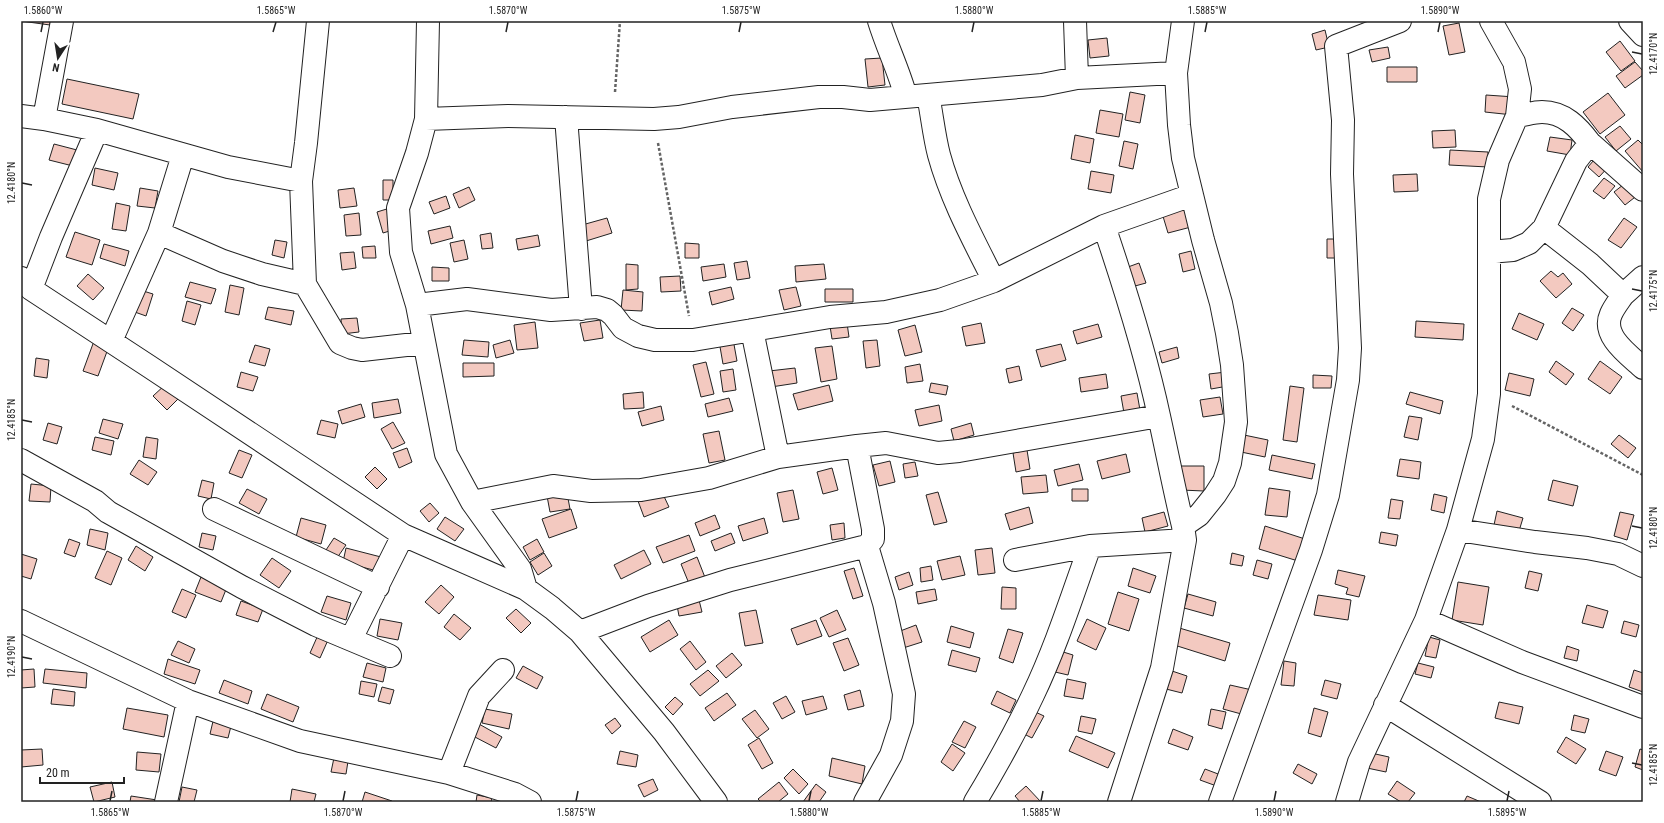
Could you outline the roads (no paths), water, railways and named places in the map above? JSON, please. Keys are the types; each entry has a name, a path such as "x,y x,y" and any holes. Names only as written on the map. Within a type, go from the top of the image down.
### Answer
{"street":[{"path":"44,120 62,21"},
{"path":"318,21 301,181 306,284 340,343 362,350 424,343"},
{"path":"428,21 426,119 417,153 398,208 401,252 417,305 446,454 472,502 520,569 526,589"},
{"path":"879,21 899,73 906,97"},
{"path":"1075,21 1077,78"},
{"path":"1015,560 1090,546 1184,532 1215,495 1224,480 1230,463 1236,422 1232,365 1221,303 1203,240 1183,158 1179,132 1176,73 1183,21"},
{"path":"1220,802 1311,550 1328,495 1348,380 1350,348 1342,174 1343,120 1336,46 1400,21"},
{"path":"1348,802 1358,762 1426,620 1458,530 1483,439 1489,394 1489,199 1498,160 1517,116 1520,89 1514,62 1491,21"},
{"path":"1630,21 1643,35"},
{"path":"426,119 508,116 654,119 679,117 732,107 818,97 843,97 870,100 1042,85 1077,78 1176,73"},
{"path":"928,95 936,144 948,181 961,214 994,281"},
{"path":"1517,116 1542,112 1563,117 1578,127 1590,143 1643,190"},
{"path":"21,116 97,130 228,167 301,181"},
{"path":"566,117 581,309"},
{"path":"97,130 51,237 26,284 403,535 526,589 552,608 580,632 664,732 716,802"},
{"path":"1489,252 1513,250 1529,243 1544,228 1576,161 1590,143"},
{"path":"111,341 159,233 183,155"},
{"path":"417,305 467,299 551,310 597,307 607,310 623,328 638,336 655,340 693,340 830,317 886,312 940,300 994,281 1104,226 1192,195"},
{"path":"1104,226 1134,316 1159,416 1172,483 1184,532 1162,668 1119,802"},
{"path":"1544,228 1590,264 1623,295"},
{"path":"159,233 229,263 262,274 306,284"},
{"path":"1643,277 1623,295 1611,314 1608,325 1611,334 1622,349 1643,368"},
{"path":"752,330 778,457"},
{"path":"472,502 553,486 591,491 641,490 709,478 778,457 857,446 886,443 938,453 959,451 1159,416"},
{"path":"580,632 648,606 730,580 867,546 873,539 873,529 857,446"},
{"path":"21,460 95,501 108,512 242,588 316,624 390,656"},
{"path":"214,510 378,587"},
{"path":"1458,530 1535,542 1587,548 1618,554 1643,566"},
{"path":"351,639 403,535"},
{"path":"865,802 891,755 902,721 904,694 884,603 867,546"},
{"path":"975,802 988,781 1033,694 1064,620 1090,546"},
{"path":"1426,620 1522,662 1643,707"},
{"path":"21,621 188,701 300,742 449,773 515,794 530,802"},
{"path":"449,773 479,696 503,670"},
{"path":"166,802 188,701"},
{"path":"1384,705 1540,802"}]}
